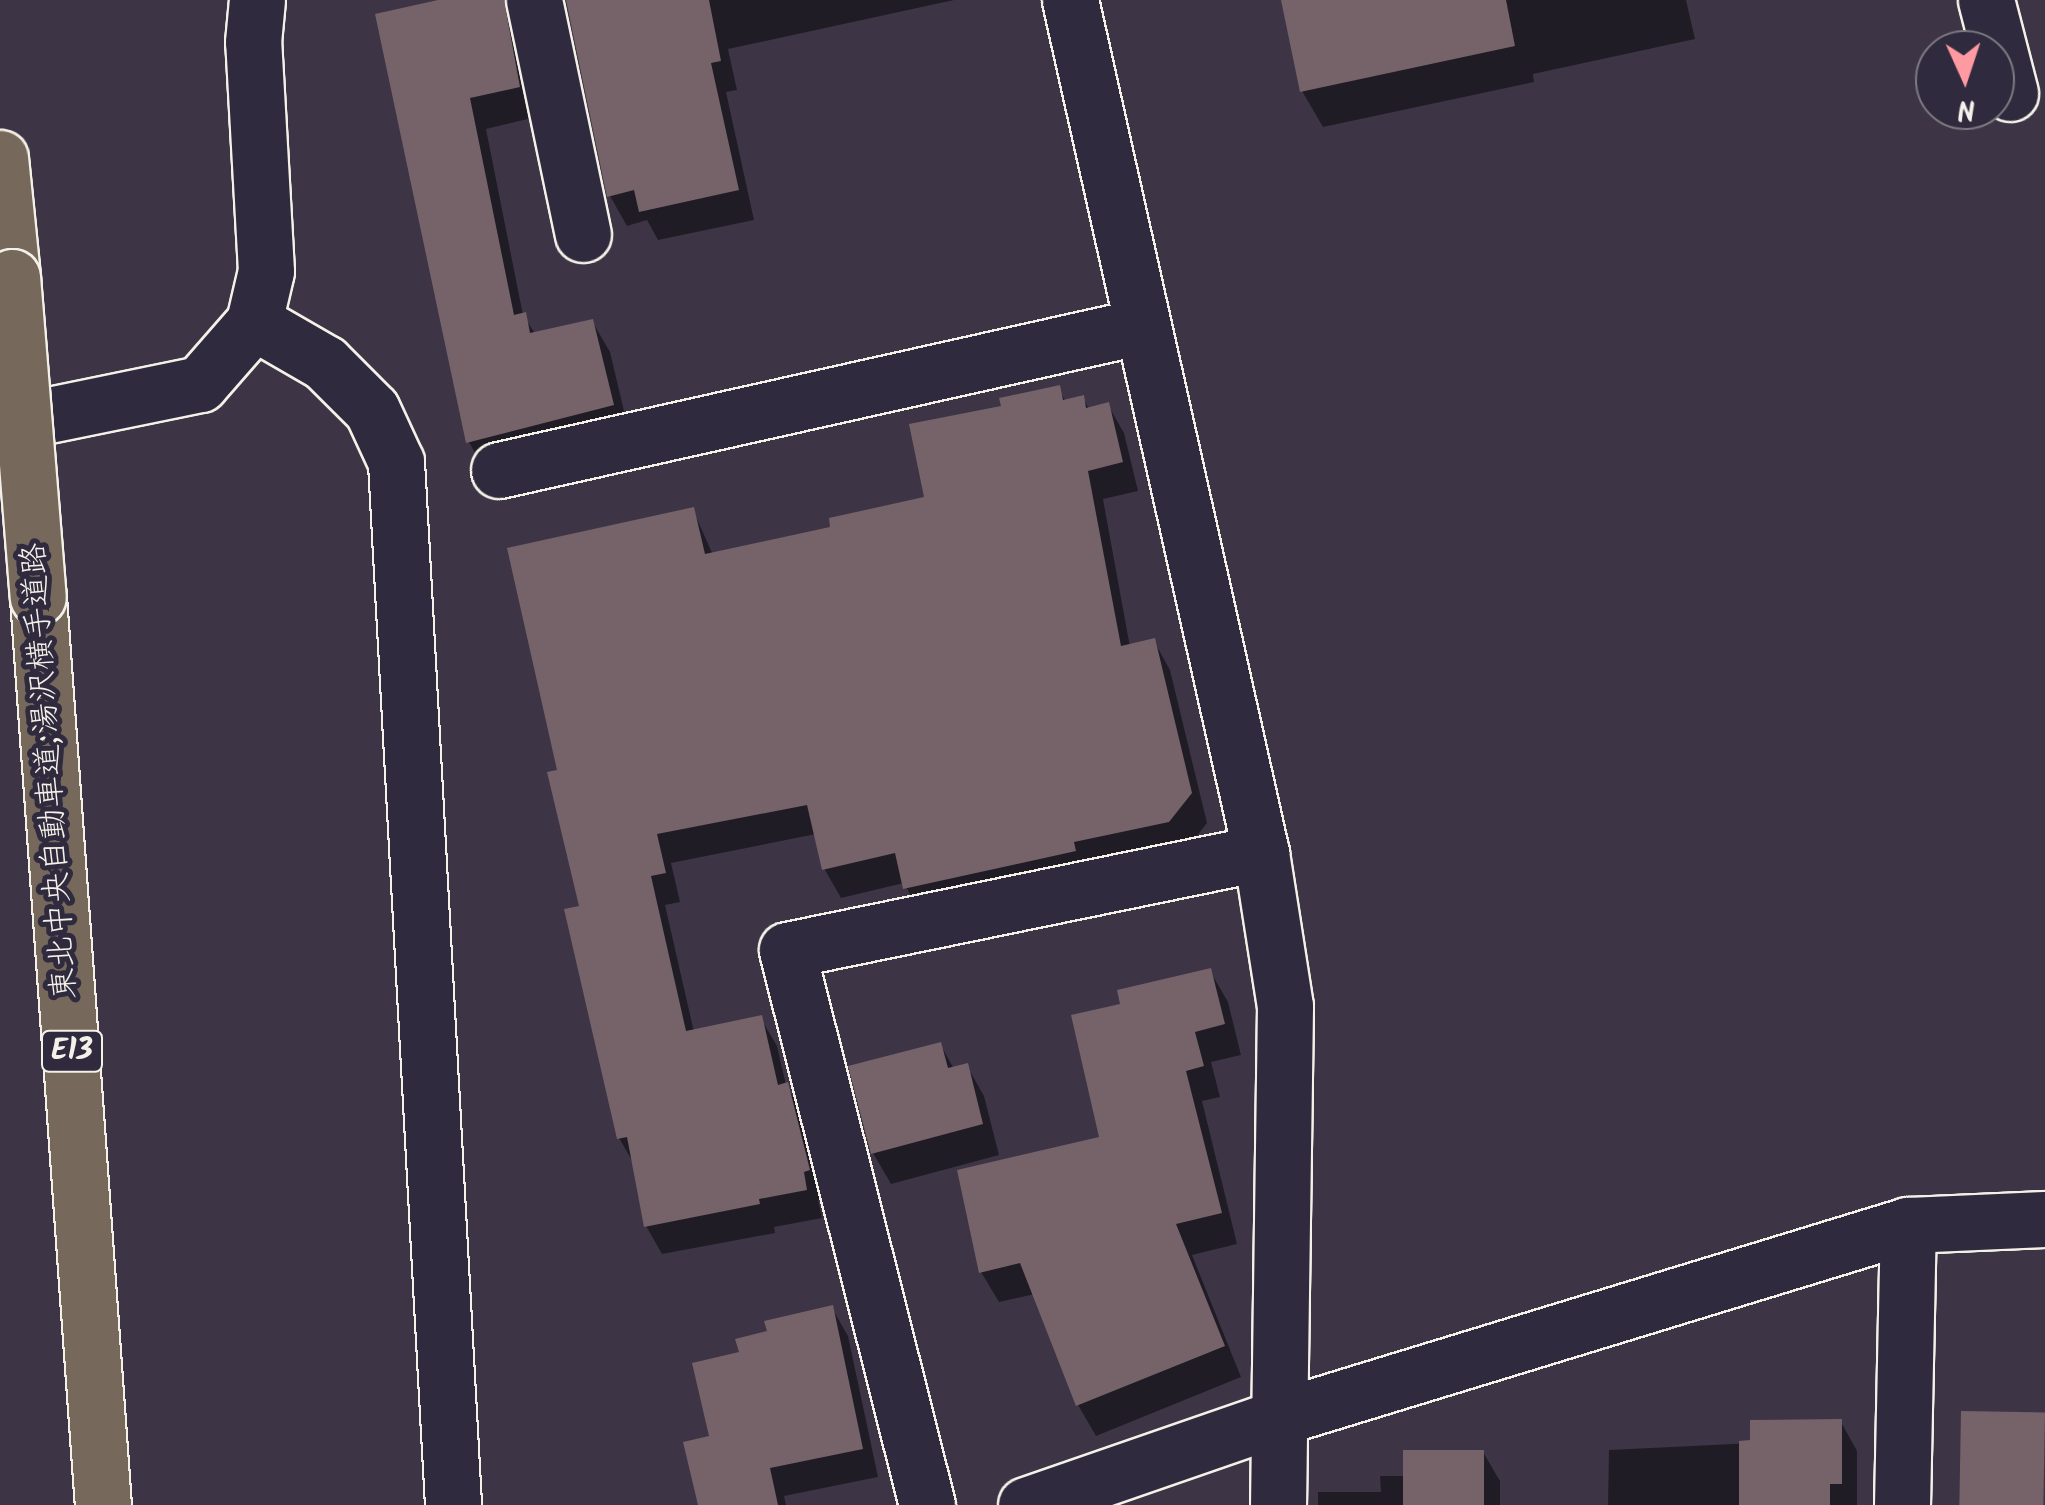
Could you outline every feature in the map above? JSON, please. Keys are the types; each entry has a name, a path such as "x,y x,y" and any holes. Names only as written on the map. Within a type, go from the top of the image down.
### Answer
{"highway":[{"name":"東北中央自動車道;湯沢横手道路","path":"0,158 38,597 103,1505"}],"street":[{"path":"0,424 200,384 254,322 266,271 253,42 257,0"},
{"path":"534,0 583,234"},
{"path":"1070,0 1261,853 1285,1006 1278,1505"},
{"path":"1986,0 1994,30"},
{"path":"254,322 325,363 372,410 396,462 453,1505"},
{"path":"499,470 1142,326"},
{"path":"927,1505 788,950 1261,853"},
{"path":"1026,1505 1280,1417 1908,1225 2045,1218"},
{"path":"1902,1505 1908,1225"}],"building":[{"path":"438,0 504,0 520,87 470,98 514,315 526,312 530,333 593,319 614,405 466,443 375,14"},
{"path":"566,0 709,0 721,61 711,63 739,190 639,212 634,190 607,197"},
{"path":"1281,0 1506,0 1515,46 1300,92"},
{"path":"1060,385 1063,400 1084,395 1086,408 1109,402 1123,462 1088,471 1121,646 1155,638 1192,793 1169,822 1074,842 1076,851 903,889 895,853 822,870 807,805 657,834 666,873 651,876 686,1031 762,1015 778,1085 788,1082 810,1170 804,1172 807,1190 759,1199 760,1204 644,1227 627,1137 617,1139 564,909 579,906 547,772 557,770 507,548 694,507 705,554 830,527 829,518 924,497 909,424 1001,406 999,398"},
{"path":"1211,968 1225,1024 1195,1032 1204,1066 1186,1071 1222,1213 1176,1224 1225,1346 1076,1406 1020,1263 979,1273 957,1170 1099,1137 1071,1015 1120,1004 1117,990"},
{"path":"941,1042 948,1068 968,1063 983,1124 871,1154 848,1066"},
{"path":"833,1305 863,1449 770,1468 778,1505 698,1505 683,1442 709,1436 692,1363 739,1352 735,1339 767,1331 764,1321"},
{"path":"1961,1411 2045,1412 2043,1505 1959,1505"},
{"path":"1842,1419 1842,1484 1830,1484 1830,1505 1739,1505 1739,1441 1750,1440 1750,1420"},
{"path":"1403,1450 1484,1450 1484,1505 1403,1505"}]}
